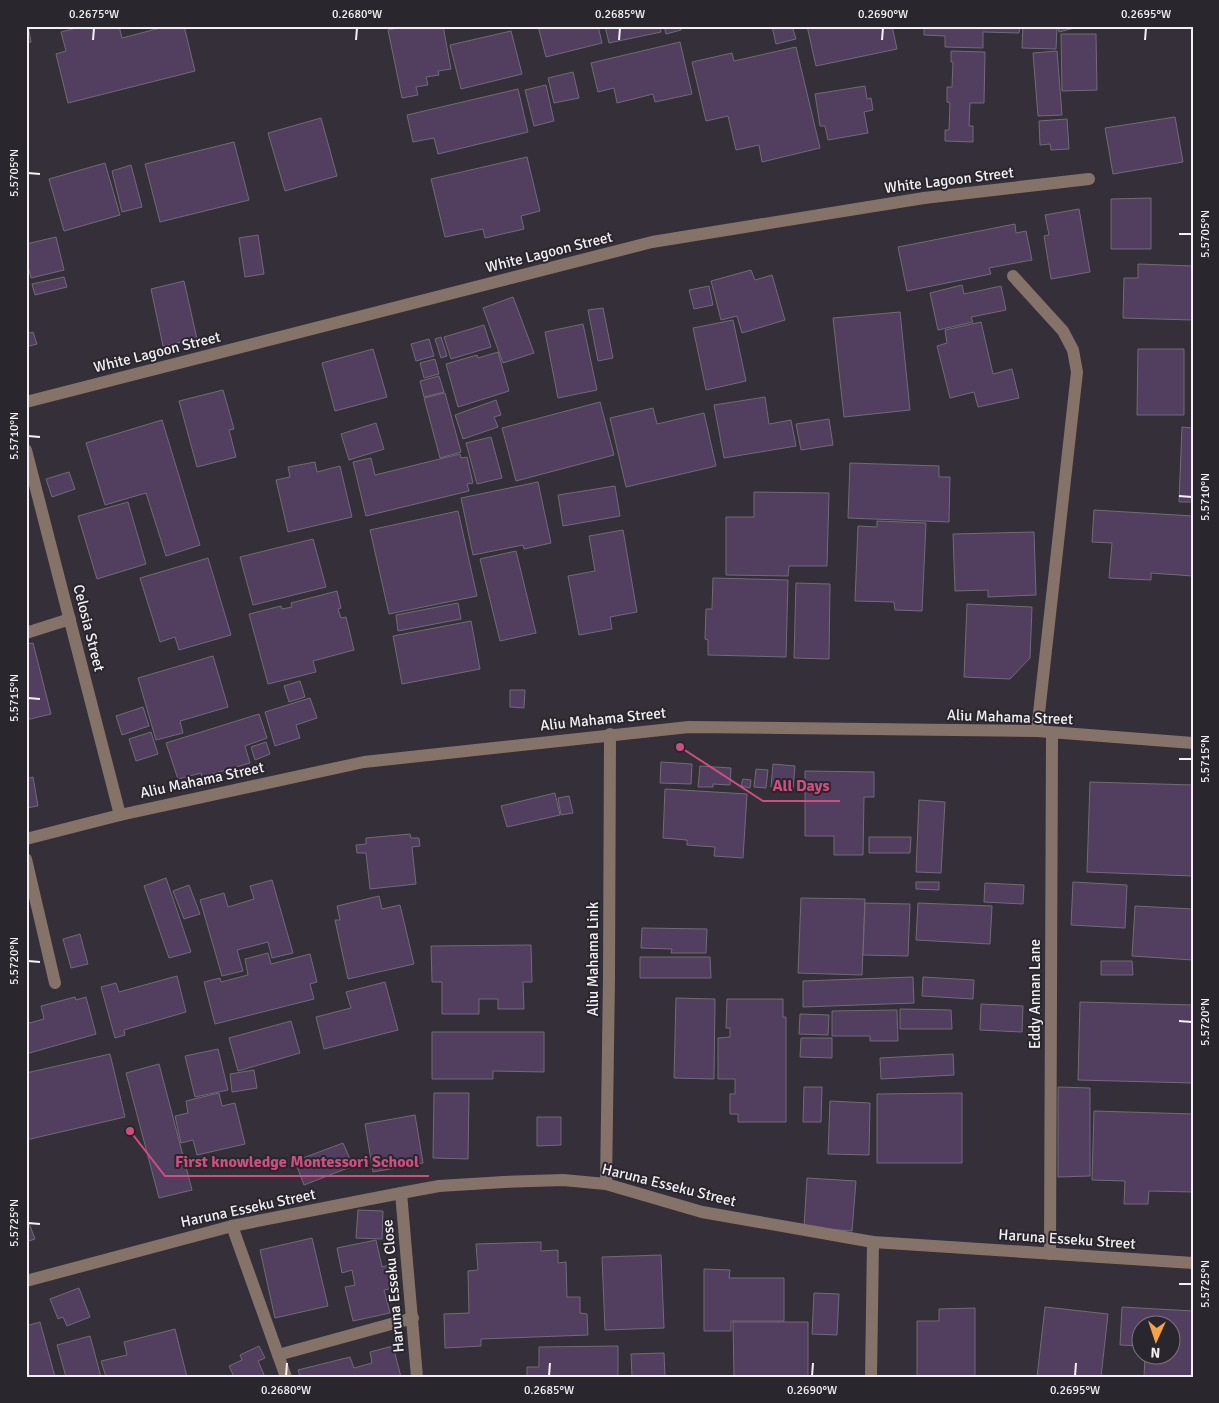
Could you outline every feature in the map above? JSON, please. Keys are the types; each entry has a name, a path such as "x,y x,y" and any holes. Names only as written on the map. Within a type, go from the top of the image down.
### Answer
{"street":[{"name":"White Lagoon Street","path":"26,402 652,242 924,198 1089,179"},
{"path":"1013,276 1063,331 1073,350 1078,372 1036,731"},
{"name":"Celosia Street","path":"26,450 120,815"},
{"path":"26,633 70,619"},
{"name":"Aliu Mahama Street","path":"26,839 120,815 364,762 688,727 1036,731 1193,743"},
{"name":"Eddy Annan Lane","path":"1050,1254 1052,733"},
{"name":"Aliu Mahama Link","path":"606,1184 610,734"},
{"path":"26,859 56,983"},
{"name":"Haruna Esseku Street","path":"26,1280 232,1226 401,1193 439,1186 563,1180 606,1184 702,1212 873,1242 1193,1263"},
{"name":"Haruna Esseku Close","path":"401,1193 417,1377"},
{"path":"232,1226 286,1377"},
{"path":"871,1377 873,1242"},
{"path":"278,1355 413,1318"}],"building":[{"path":"26,26 28,26 31,42 26,43"},
{"path":"84,26 119,26 122,38 168,26 184,26 195,71 68,103 56,54 66,51 61,32"},
{"path":"407,26 443,26 451,69 438,71 439,75 426,77 428,85 416,87 418,95 402,98 388,30"},
{"path":"538,26 598,26 602,43 546,57"},
{"path":"605,26 660,26 661,32 609,43"},
{"path":"664,26 680,26 681,30 666,34"},
{"path":"772,26 792,26 796,39 776,44"},
{"path":"807,26 892,26 897,49 816,66"},
{"path":"924,26 1020,26 1019,33 983,32 983,48 945,47 945,36 924,35"},
{"path":"1023,26 1057,27 1056,49 1022,48"},
{"path":"1058,26 1082,26 1059,32"},
{"path":"511,31 522,74 461,89 450,45"},
{"path":"1061,34 1096,34 1097,90 1062,91"},
{"path":"680,42 692,94 655,102 653,94 617,103 614,88 598,92 591,63"},
{"path":"796,47 820,148 762,162 759,145 736,150 728,116 706,121 692,62 732,53 734,61"},
{"path":"951,51 985,52 984,103 970,103 969,126 973,126 973,142 945,141 945,130 949,130 950,103 947,102 947,87 952,87 953,62 951,62"},
{"path":"1057,51 1062,115 1038,116 1033,53"},
{"path":"573,72 579,98 554,103 548,78"},
{"path":"546,85 554,121 534,126 525,90"},
{"path":"865,86 867,99 871,98 873,110 864,112 868,133 828,140 825,126 820,126 815,94"},
{"path":"518,89 528,132 438,154 434,138 413,142 407,115"},
{"path":"1175,117 1183,162 1113,174 1105,128"},
{"path":"321,118 337,176 285,191 268,133"},
{"path":"1067,119 1069,149 1051,150 1050,144 1040,145 1039,121"},
{"path":"234,142 249,200 160,222 145,164"},
{"path":"527,157 540,211 521,216 524,229 485,238 483,229 445,237 431,179"},
{"path":"105,163 120,215 64,231 49,179"},
{"path":"131,165 142,207 122,212 112,171"},
{"path":"1151,198 1151,249 1111,249 1111,199"},
{"path":"1079,209 1090,272 1051,279 1044,236 1049,235 1045,215"},
{"path":"1015,224 1016,233 1026,231 1032,260 989,268 991,274 907,291 898,247"},
{"path":"258,235 264,274 245,277 239,238"},
{"path":"56,237 64,270 31,278 26,258 26,244"},
{"path":"1138,264 1193,266 1193,320 1123,318 1124,278 1138,278"},
{"path":"751,270 755,280 772,275 785,320 742,333 737,316 721,320 711,281"},
{"path":"64,277 67,287 35,295 32,284"},
{"path":"184,281 197,339 163,346 151,289"},
{"path":"962,285 964,294 1001,286 1006,310 971,317 973,322 938,330 930,293"},
{"path":"709,286 713,305 694,309 689,290"},
{"path":"513,297 534,353 503,363 483,308"},
{"path":"603,308 613,358 598,361 588,310"},
{"path":"900,312 910,410 844,417 833,318"},
{"path":"733,320 746,381 706,390 693,328"},
{"path":"981,322 993,374 1012,369 1019,398 978,407 974,392 950,398 937,346 947,343 945,330"},
{"path":"583,324 597,390 558,398 545,332"},
{"path":"484,325 491,347 451,359 444,337"},
{"path":"33,332 37,344 26,347 26,334"},
{"path":"441,337 447,356 441,358 435,339"},
{"path":"429,339 434,356 416,361 411,344"},
{"path":"373,349 387,397 335,411 322,363"},
{"path":"1138,349 1184,349 1184,415 1137,415"},
{"path":"498,352 509,391 458,407 446,364 477,355 478,358"},
{"path":"435,359 439,374 424,378 420,363"},
{"path":"439,376 444,392 424,397 420,381"},
{"path":"223,390 234,429 229,430 236,457 197,467 179,401"},
{"path":"445,393 461,452 440,458 424,398"},
{"path":"765,397 769,424 791,420 796,446 724,458 714,405"},
{"path":"496,400 501,415 494,417 498,427 463,439 455,415"},
{"path":"600,402 614,455 516,481 502,428"},
{"path":"653,408 657,424 704,413 716,466 626,487 610,418"},
{"path":"829,419 833,445 801,450 796,424"},
{"path":"162,420 200,545 166,556 146,493 105,505 86,443"},
{"path":"376,423 384,449 349,460 341,434"},
{"path":"1182,427 1193,428 1193,502 1179,502"},
{"path":"491,437 502,478 477,484 466,443"},
{"path":"460,454 461,458 467,457 473,483 467,484 469,491 366,516 353,462 371,458 375,475"},
{"path":"315,462 317,472 340,466 352,517 288,532 276,480 290,477 288,467"},
{"path":"850,463 939,466 939,477 950,477 949,522 848,518"},
{"path":"69,472 75,489 52,497 46,479"},
{"path":"538,482 551,543 524,549 523,545 473,555 461,498"},
{"path":"615,486 620,516 563,526 558,495"},
{"path":"754,492 829,493 827,566 789,566 788,576 726,575 726,517 754,517"},
{"path":"128,502 146,564 97,579 78,516"},
{"path":"1094,510 1193,516 1193,576 1151,573 1151,580 1109,578 1112,543 1092,542"},
{"path":"458,511 477,596 389,614 370,530"},
{"path":"877,521 926,523 922,611 895,610 894,602 855,601 858,526 877,527"},
{"path":"623,530 637,612 610,617 612,629 579,635 568,576 595,571 589,536"},
{"path":"1034,532 1036,595 988,597 988,590 955,591 953,534"},
{"path":"313,539 326,587 253,605 240,557"},
{"path":"516,551 536,633 500,641 480,559"},
{"path":"208,558 231,635 179,650 175,637 160,642 140,578"},
{"path":"713,578 788,580 786,657 708,655 708,640 705,639 706,609 712,609"},
{"path":"796,583 830,584 829,659 794,658"},
{"path":"337,591 341,608 338,609 341,618 346,617 354,650 313,661 316,672 268,684 249,614 281,606 282,609 292,607 291,603"},
{"path":"458,603 461,619 398,631 396,615"},
{"path":"967,604 1032,607 1030,658 1010,679 964,677"},
{"path":"471,621 480,669 402,684 393,636"},
{"path":"33,643 51,714 26,720 26,644"},
{"path":"213,656 228,707 180,721 183,733 156,740 138,678"},
{"path":"300,681 305,697 289,702 284,686"},
{"path":"510,690 525,690 524,708 510,707"},
{"path":"310,698 317,718 296,725 300,738 275,746 265,712"},
{"path":"143,707 149,726 122,735 116,716"},
{"path":"259,714 267,738 245,746 250,763 202,777 201,773 178,779 166,743"},
{"path":"151,732 158,754 136,761 129,739"},
{"path":"266,742 270,754 255,760 251,747"},
{"path":"661,762 692,764 691,784 660,783"},
{"path":"773,764 795,766 793,789 771,787"},
{"path":"700,766 731,768 730,785 713,784 713,787 698,787"},
{"path":"756,769 768,770 766,788 754,787"},
{"path":"805,771 874,772 874,797 864,797 863,855 834,855 834,836 805,836"},
{"path":"33,777 38,806 26,808 26,779"},
{"path":"743,779 751,780 750,788 741,786"},
{"path":"1090,782 1193,785 1193,876 1087,872"},
{"path":"665,789 747,794 743,858 714,856 715,847 687,845 687,840 663,838"},
{"path":"555,793 560,815 507,827 501,806"},
{"path":"569,796 573,813 561,815 558,798"},
{"path":"919,800 945,802 941,873 916,872"},
{"path":"410,834 411,838 419,838 420,846 412,847 416,884 370,889 366,853 357,853 356,845 366,844 366,838"},
{"path":"869,837 911,837 910,853 869,853"},
{"path":"166,878 191,952 169,958 144,886"},
{"path":"272,880 293,953 272,958 268,942 237,950 243,971 222,976 200,900 224,893 228,907 254,899 250,886"},
{"path":"916,882 939,882 939,890 916,889"},
{"path":"1073,882 1127,885 1125,928 1071,925"},
{"path":"985,883 1024,885 1023,904 984,902"},
{"path":"189,885 200,914 184,919 173,891"},
{"path":"379,896 382,909 400,905 414,964 348,979 335,920 340,920 337,906"},
{"path":"801,898 865,899 862,975 798,973"},
{"path":"865,903 910,904 908,956 863,955"},
{"path":"918,903 992,906 990,944 916,940"},
{"path":"1135,906 1193,909 1193,960 1132,956"},
{"path":"642,928 707,929 706,953 671,953 672,949 641,948"},
{"path":"80,934 88,964 71,968 63,939"},
{"path":"531,945 532,982 523,982 524,1009 498,1009 498,999 479,999 479,1014 442,1014 442,982 432,982 431,946"},
{"path":"268,953 271,964 310,954 317,982 310,984 314,999 215,1024 204,982 220,978 221,982 248,975 245,959"},
{"path":"640,957 710,957 711,978 640,978"},
{"path":"1101,961 1132,961 1133,975 1101,975"},
{"path":"177,976 186,1012 124,1030 125,1035 115,1038 101,987 116,983 119,992"},
{"path":"913,977 914,1003 803,1007 803,981"},
{"path":"923,977 974,980 973,999 922,996"},
{"path":"385,982 398,1030 324,1049 316,1017 351,1008 346,992"},
{"path":"75,997 76,1000 86,997 96,1034 26,1054 26,1024 44,1019 41,1006"},
{"path":"676,998 715,999 714,1079 674,1078"},
{"path":"727,999 783,999 783,1017 786,1017 786,1122 738,1122 738,1114 730,1114 730,1094 735,1094 735,1079 718,1079 718,1038 730,1037 730,1028 726,1028"},
{"path":"1080,1002 1193,1005 1193,1083 1078,1080"},
{"path":"981,1004 1023,1006 1022,1032 980,1030"},
{"path":"900,1009 951,1010 952,1029 900,1029"},
{"path":"897,1010 898,1041 870,1041 870,1036 832,1036 832,1011"},
{"path":"800,1014 829,1015 828,1035 799,1034"},
{"path":"291,1021 300,1053 238,1071 229,1038"},
{"path":"432,1032 544,1032 544,1072 493,1071 493,1079 432,1079"},
{"path":"801,1038 832,1038 832,1058 800,1057"},
{"path":"218,1049 228,1090 195,1097 185,1056"},
{"path":"110,1054 125,1117 26,1140 26,1073"},
{"path":"953,1054 954,1075 881,1079 880,1058"},
{"path":"159,1064 192,1190 159,1198 126,1073"},
{"path":"254,1070 257,1088 232,1092 230,1074"},
{"path":"804,1087 822,1087 821,1122 803,1122"},
{"path":"1058,1087 1090,1088 1090,1176 1058,1177"},
{"path":"219,1093 222,1106 235,1103 245,1144 197,1155 193,1140 181,1143 175,1116 188,1113 186,1101"},
{"path":"434,1093 469,1093 468,1159 433,1158"},
{"path":"962,1093 962,1163 877,1163 877,1094"},
{"path":"830,1101 870,1103 869,1155 828,1154"},
{"path":"1094,1111 1193,1114 1193,1192 1149,1191 1148,1204 1124,1204 1125,1181 1092,1180"},
{"path":"415,1115 423,1163 373,1172 365,1124"},
{"path":"537,1117 561,1117 561,1145 537,1146"},
{"path":"343,1143 353,1166 304,1185 295,1161"},
{"path":"807,1178 856,1181 852,1231 804,1227"},
{"path":"358,1210 383,1211 382,1239 356,1238"},
{"path":"26,1215 35,1239 26,1242"},
{"path":"312,1238 328,1306 275,1318 260,1250"},
{"path":"376,1240 382,1267 389,1265 395,1288 384,1290 390,1313 353,1321 345,1287 355,1285 352,1270 342,1273 337,1248"},
{"path":"541,1242 541,1251 558,1250 558,1263 566,1262 567,1297 580,1297 580,1313 587,1314 588,1335 481,1339 481,1346 445,1348 444,1314 469,1313 468,1271 478,1270 476,1244"},
{"path":"661,1255 664,1328 605,1330 602,1257"},
{"path":"704,1269 730,1270 729,1278 784,1278 784,1321 731,1321 731,1331 704,1331"},
{"path":"79,1288 90,1317 67,1326 63,1317 58,1319 50,1299"},
{"path":"814,1293 839,1294 837,1335 812,1334"},
{"path":"1045,1307 1108,1314 1101,1377 1037,1377"},
{"path":"1122,1307 1193,1311 1193,1377 1144,1377 1145,1366 1182,1366 1182,1316 1132,1316 1132,1346 1120,1345"},
{"path":"975,1308 975,1377 917,1377 917,1321 939,1321 939,1309"},
{"path":"40,1322 55,1377 26,1377 26,1326"},
{"path":"733,1322 808,1322 808,1377 734,1377"},
{"path":"175,1329 187,1377 106,1377 101,1361 127,1355 124,1342"},
{"path":"90,1336 101,1377 66,1377 57,1345"},
{"path":"259,1346 265,1358 258,1361 265,1377 234,1377 229,1366 242,1360 240,1355"},
{"path":"393,1346 401,1377 300,1377 298,1370 350,1357 354,1368 372,1363 370,1352"},
{"path":"618,1346 618,1377 527,1377 527,1367 539,1367 539,1347"},
{"path":"664,1353 665,1377 632,1377 631,1354"}],"place":[{"name":"All Days","path":"680,747"},
{"name":"First knowledge Montessori School","path":"130,1131"}]}
